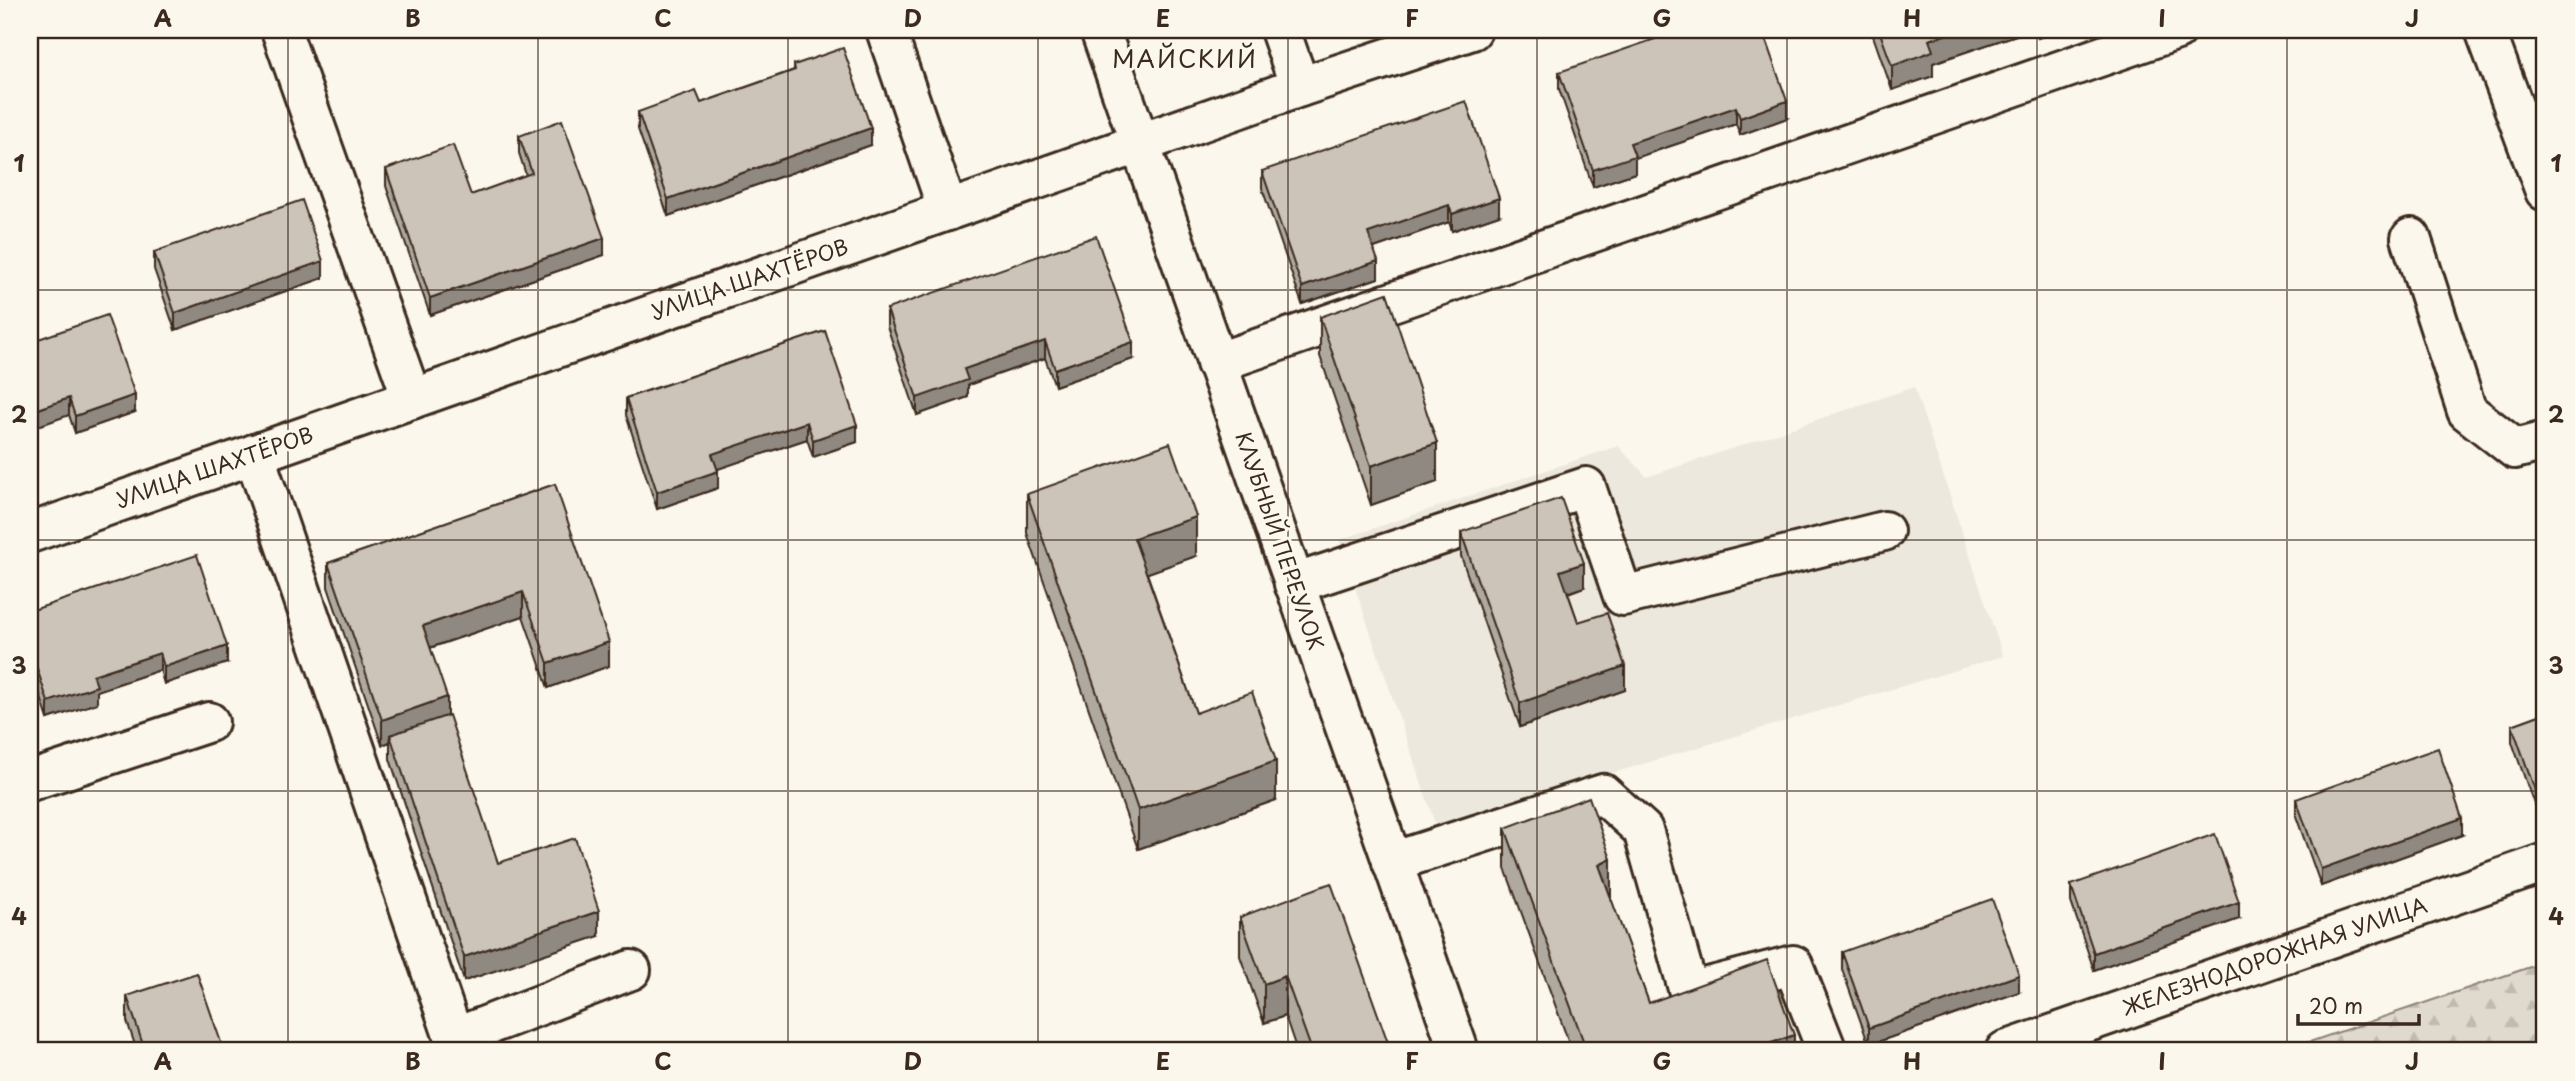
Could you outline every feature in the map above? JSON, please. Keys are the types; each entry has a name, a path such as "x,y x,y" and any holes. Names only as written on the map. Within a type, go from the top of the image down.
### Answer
{"street":[{"path":"281,30 412,399"},
{"path":"886,30 948,211"},
{"name":"КЛУБНЫЙ ПЕРЕУЛОК","path":"1100,30 1459,1051"},
{"path":"1280,30 1300,87"},
{"name":"УЛИЦА ШАХТЁРОВ","path":"30,533 1300,87 1472,30"},
{"path":"1216,363 2177,30"},
{"path":"2485,30 2545,191"},
{"path":"2411,238 2467,411 2515,449 2545,441"},
{"path":"254,454 454,1038 631,970"},
{"path":"1294,584 1586,487 1623,596 1884,531"},
{"path":"30,780 209,722"},
{"path":"1392,862 1603,794 1643,830 1689,992 1793,965 1827,1051"},
{"name":"ЖЕЛЕЗНОДОРОЖНАЯ УЛИЦА","path":"2004,1051 2545,863"}],"shaded area":[{"path":"1914,387 2003,656 1436,826 1339,540 1618,446 1647,477"}],"green space":[{"path":"2545,962 2545,1051 2283,1051"}],"building":[{"path":"1681,30 1762,30 1787,101 1740,118 1736,107 1630,143 1635,156 1593,170 1559,72"},
{"path":"1879,30 1960,30 1929,40 1933,51 1892,66"},
{"path":"843,48 871,128 668,199 638,112 696,91 701,103 795,70 794,65"},
{"path":"1466,101 1499,198 1452,214 1449,205 1368,233 1378,261 1302,287 1262,171"},
{"path":"562,120 604,238 430,298 386,169 453,145 471,195 532,173 519,136"},
{"path":"302,200 323,261 175,313 154,252"},
{"path":"1096,236 1133,342 1055,369 1045,341 964,369 968,380 917,398 887,309"},
{"path":"1387,293 1437,443 1371,466 1320,317"},
{"path":"107,315 135,395 75,416 69,398 30,412 30,342"},
{"path":"825,331 857,425 813,440 807,422 712,454 718,471 657,492 626,398"},
{"path":"1170,443 1196,517 1134,538 1196,713 1252,692 1276,761 1138,810 1027,494"},
{"path":"555,484 609,642 548,663 523,592 423,626 447,697 382,720 328,563"},
{"path":"1561,498 1584,563 1560,571 1578,622 1607,613 1625,666 1520,703 1461,532"},
{"path":"197,555 227,646 164,667 160,653 93,675 97,686 48,702 30,647 30,611"},
{"path":"2545,713 2545,787 2535,790 2512,725"},
{"path":"449,715 498,863 575,838 599,911 464,957 390,735"},
{"path":"2438,748 2462,818 2321,869 2296,799"},
{"path":"1589,797 1611,859 1599,865 1649,1003 1767,960 1794,1035 1749,1051 1587,1051 1505,828"},
{"path":"2215,834 2239,902 2094,953 2071,885"},
{"path":"1331,883 1391,1051 1312,1051 1285,976 1264,984 1240,917"},
{"path":"1992,899 2019,975 1869,1028 1842,952"},
{"path":"197,973 224,1051 145,1051 127,996"}],"district":[{"name":"МАЙСКИЙ","path":"1185,60"}]}
